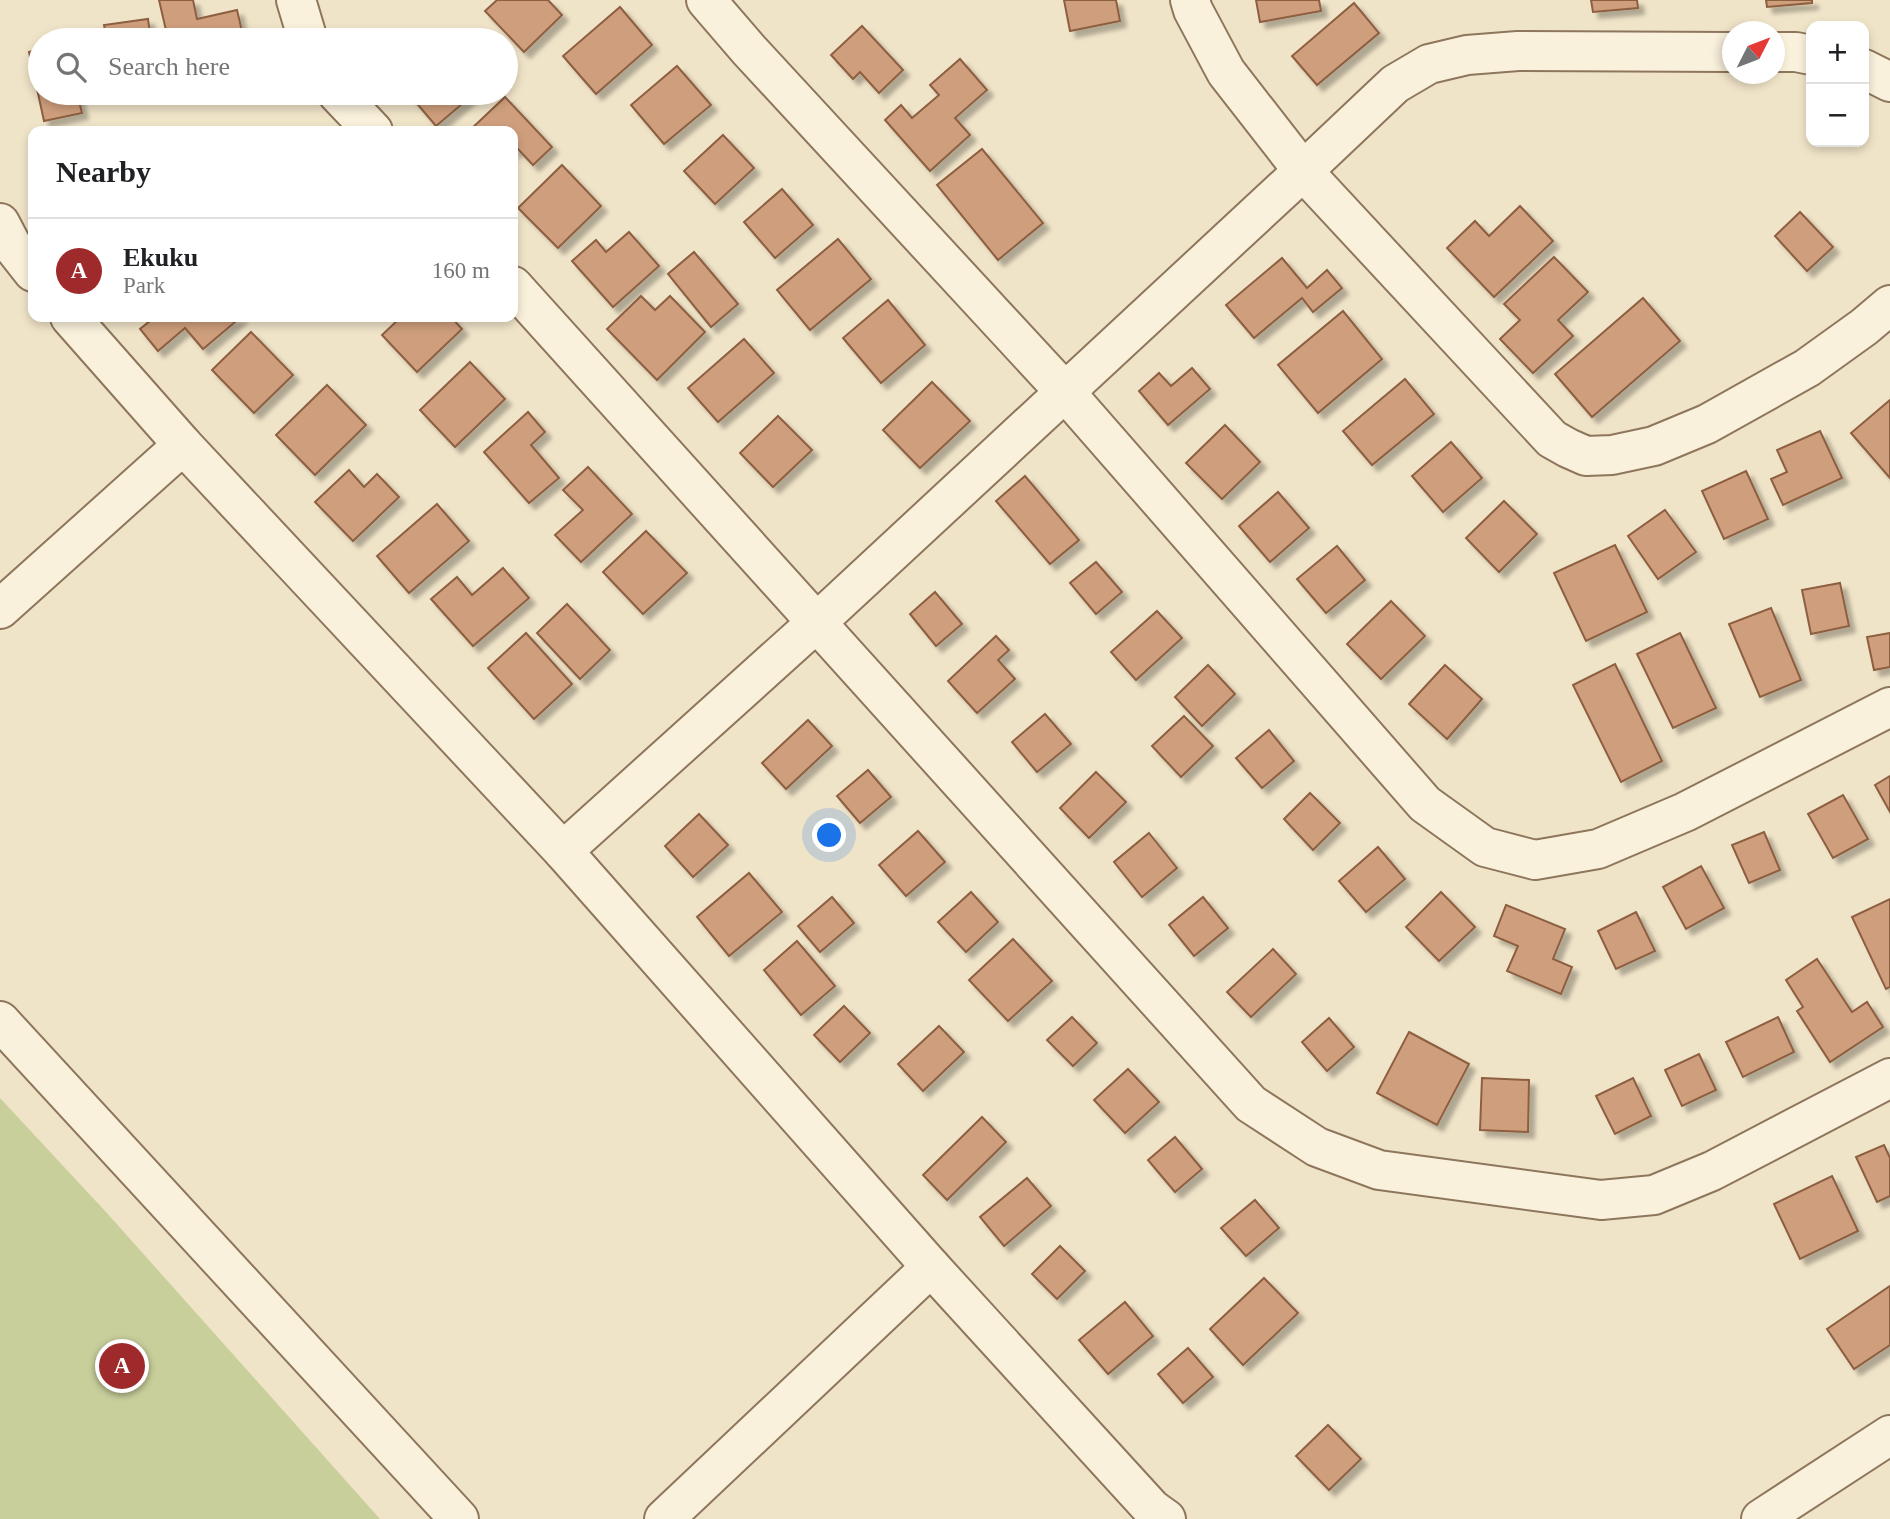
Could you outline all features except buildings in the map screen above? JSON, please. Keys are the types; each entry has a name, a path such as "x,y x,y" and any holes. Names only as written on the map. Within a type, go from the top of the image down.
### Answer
{"street":[{"path":"296,0 304,28"},
{"path":"706,0 748,50 1065,392 1425,804 1485,847 1535,860 1598,849 1685,812 1890,707"},
{"path":"1190,0 1227,72 1303,171 1552,439 1567,448 1587,456 1612,455 1654,446 1707,424 1807,368 1890,305"},
{"path":"563,851 816,622 1395,84 1429,64 1467,55 1518,51 1722,52"},
{"path":"1785,52 1806,54"},
{"path":"1869,72 1890,82"},
{"path":"348,105 368,126"},
{"path":"0,223 11,244 28,266"},
{"path":"518,292 1251,1104 1317,1147 1379,1170 1601,1200 1654,1195 1712,1171 1890,1078"},
{"path":"74,322 183,445 563,851 931,1267 1152,1509 1166,1519"},
{"path":"0,609 183,445"},
{"path":"0,1021 459,1519"},
{"path":"664,1519 931,1267"},
{"path":"1761,1519 1890,1436"}],"green space":[{"path":"0,1098 106,1212 380,1519 0,1519"}],"place":[{"name":"Ekuku","path":"122,1366"}]}
